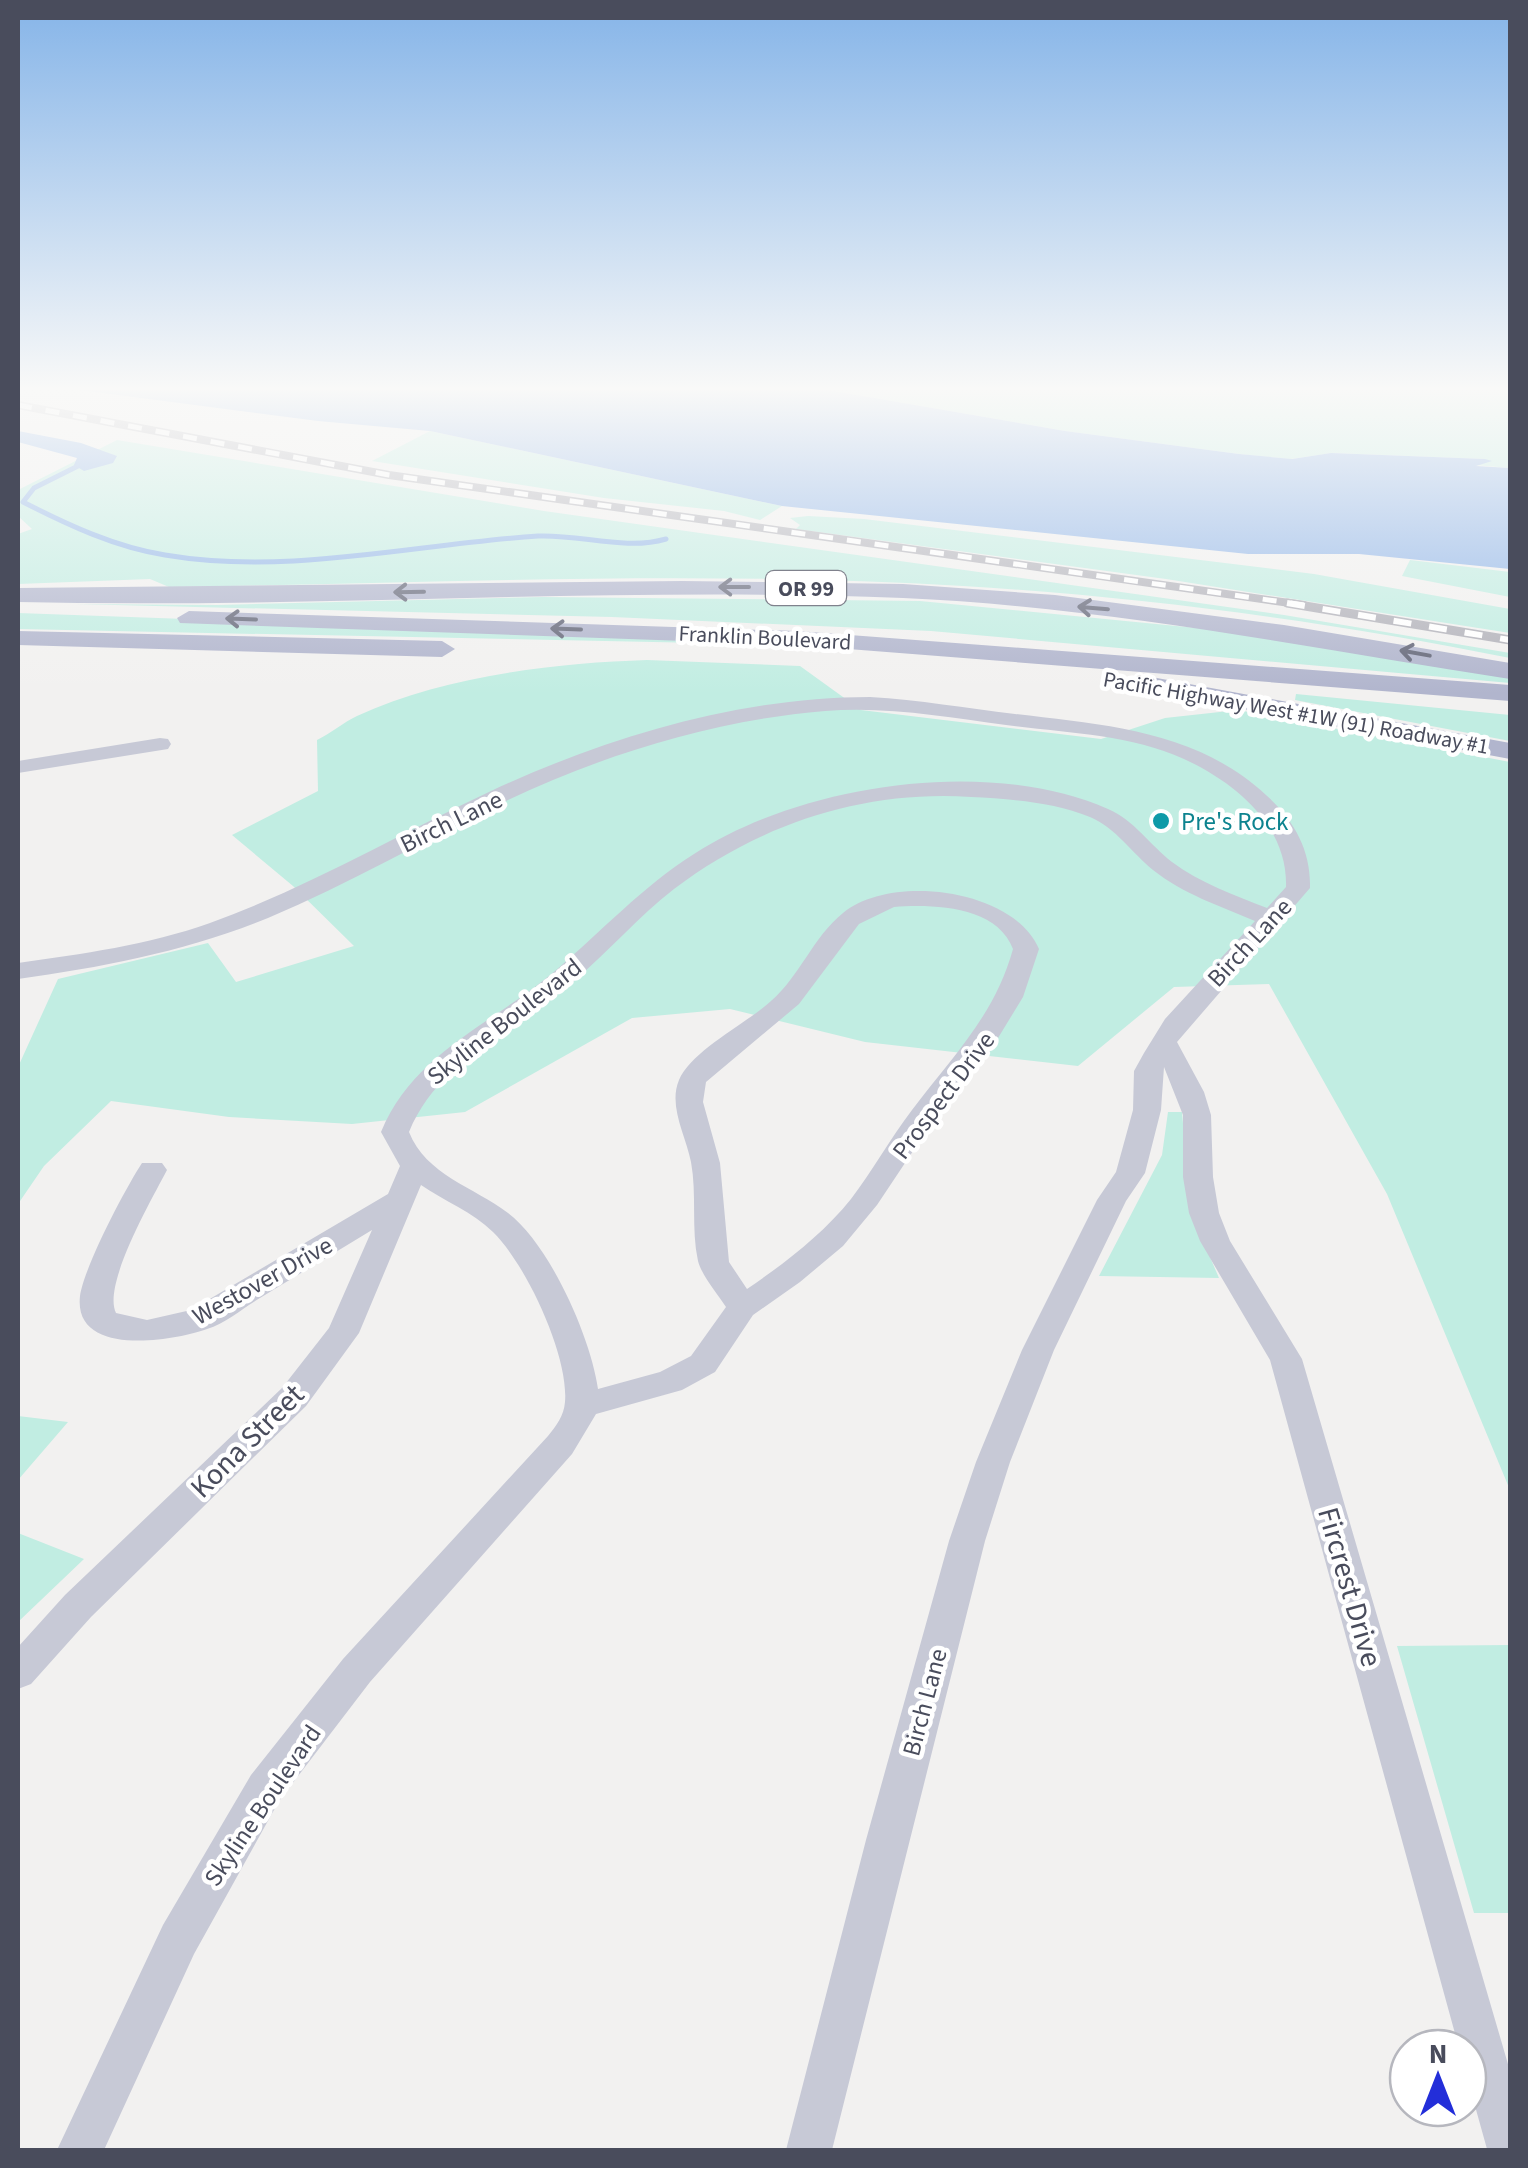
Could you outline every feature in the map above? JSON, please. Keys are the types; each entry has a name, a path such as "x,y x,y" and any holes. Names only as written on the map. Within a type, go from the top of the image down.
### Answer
{"main road":[{"name":"OR 99","path":"18,596 736,586 908,592 1147,614 1354,642 1510,671"},
{"name":"Franklin Boulevard","path":"18,609 797,638 1293,683 1510,708"},
{"name":"Franklin Boulevard","path":"18,638 740,653 1510,693"},
{"name":"Pacific Highway West #1W (91) Roadway #1","path":"1080,673 1510,751"}],"street":[{"name":"Birch Lane","path":"18,971 116,957 218,928 317,888 544,776 716,723 784,710 852,703 1077,727 1158,743 1206,760 1245,787 1269,810 1296,854 1298,888 1174,1025 1148,1071 1147,1110 1130,1173 1112,1200 1038,1350 993,1462 968,1541 809,2150"},
{"path":"18,767 160,744"},
{"name":"Skyline Boulevard","path":"414,1165 403,1152 396,1132 408,1104 434,1072 558,982 665,885 740,837 814,806 877,792 940,787 1053,800 1113,820 1179,877 1269,918"},
{"name":"Prospect Drive","path":"582,1406 670,1381 703,1364 718,1348 730,1320 742,1307 798,1272 859,1209 920,1120 992,1033 1026,949 1012,924 973,907 935,900 890,902 862,910 848,920 790,999 700,1069 692,1082 689,1102 706,1163 714,1263 742,1307"},
{"name":"Fircrest Drive","path":"1164,1042 1185,1080 1197,1115 1198,1177 1204,1213 1216,1242 1286,1359 1510,2149"},
{"path":"414,1165 502,1224 522,1244 562,1326 581,1380 582,1406"},
{"name":"Kona Street","path":"18,1673 78,1606 294,1398 324,1362 342,1334 414,1165"},
{"name":"Westover Drive","path":"152,1170 126,1219 96,1294 105,1321 119,1328 148,1332 200,1320 398,1201"},
{"name":"Skyline Boulevard","path":"80,2150 201,1896 262,1796 300,1741 542,1467 582,1406"}],"green space":[{"path":"18,491 425,491 1284,615 1510,653 1510,658 1238,613 1100,597 864,581 666,578 169,587 150,579 18,584 18,534 32,529 18,516"},
{"path":"561,491 712,491 782,506 760,520 724,511"},
{"path":"790,518 864,519 1314,574 1510,609 1510,633 1166,579 796,529 800,525"},
{"path":"1410,560 1510,572 1510,597 1402,576"},
{"path":"543,597 920,601 1258,634 1510,676 1510,683 931,631 612,617 75,604 218,605"},
{"path":"18,613 753,639 750,644 18,629"},
{"path":"647,660 800,666 861,710 1101,739 1165,718 1238,710 1510,762 1510,1490 1387,1194 1269,984 1174,987 1078,1066 865,1042 730,1009 632,1018 465,1112 352,1124 229,1117 111,1101 44,1166 18,1204 18,1067 58,979 208,943 236,982 354,946 293,886 232,835 318,791 317,740 352,718 390,702 462,681 537,668"},
{"path":"1296,694 1510,715 1510,741 1295,700"},
{"path":"1168,1112 1182,1112 1191,1213 1219,1278 1099,1276 1162,1155"},
{"path":"18,1416 68,1422 18,1480"},
{"path":"18,1533 84,1559 18,1622"},
{"path":"1510,1645 1510,1913 1474,1913 1397,1646"}],"water":[{"path":"712,491 1510,491 1510,569 1359,554 1248,554 782,506"}],"waterway":[{"path":"32,491 23,502 92,534 128,547 211,561 305,560 538,536 619,543 666,539"}],"railway":[{"path":"503,491 1304,605"},
{"path":"1287,603 1510,640"}],"place":[{"name":"Pre's Rock","path":"1161,821"}]}
